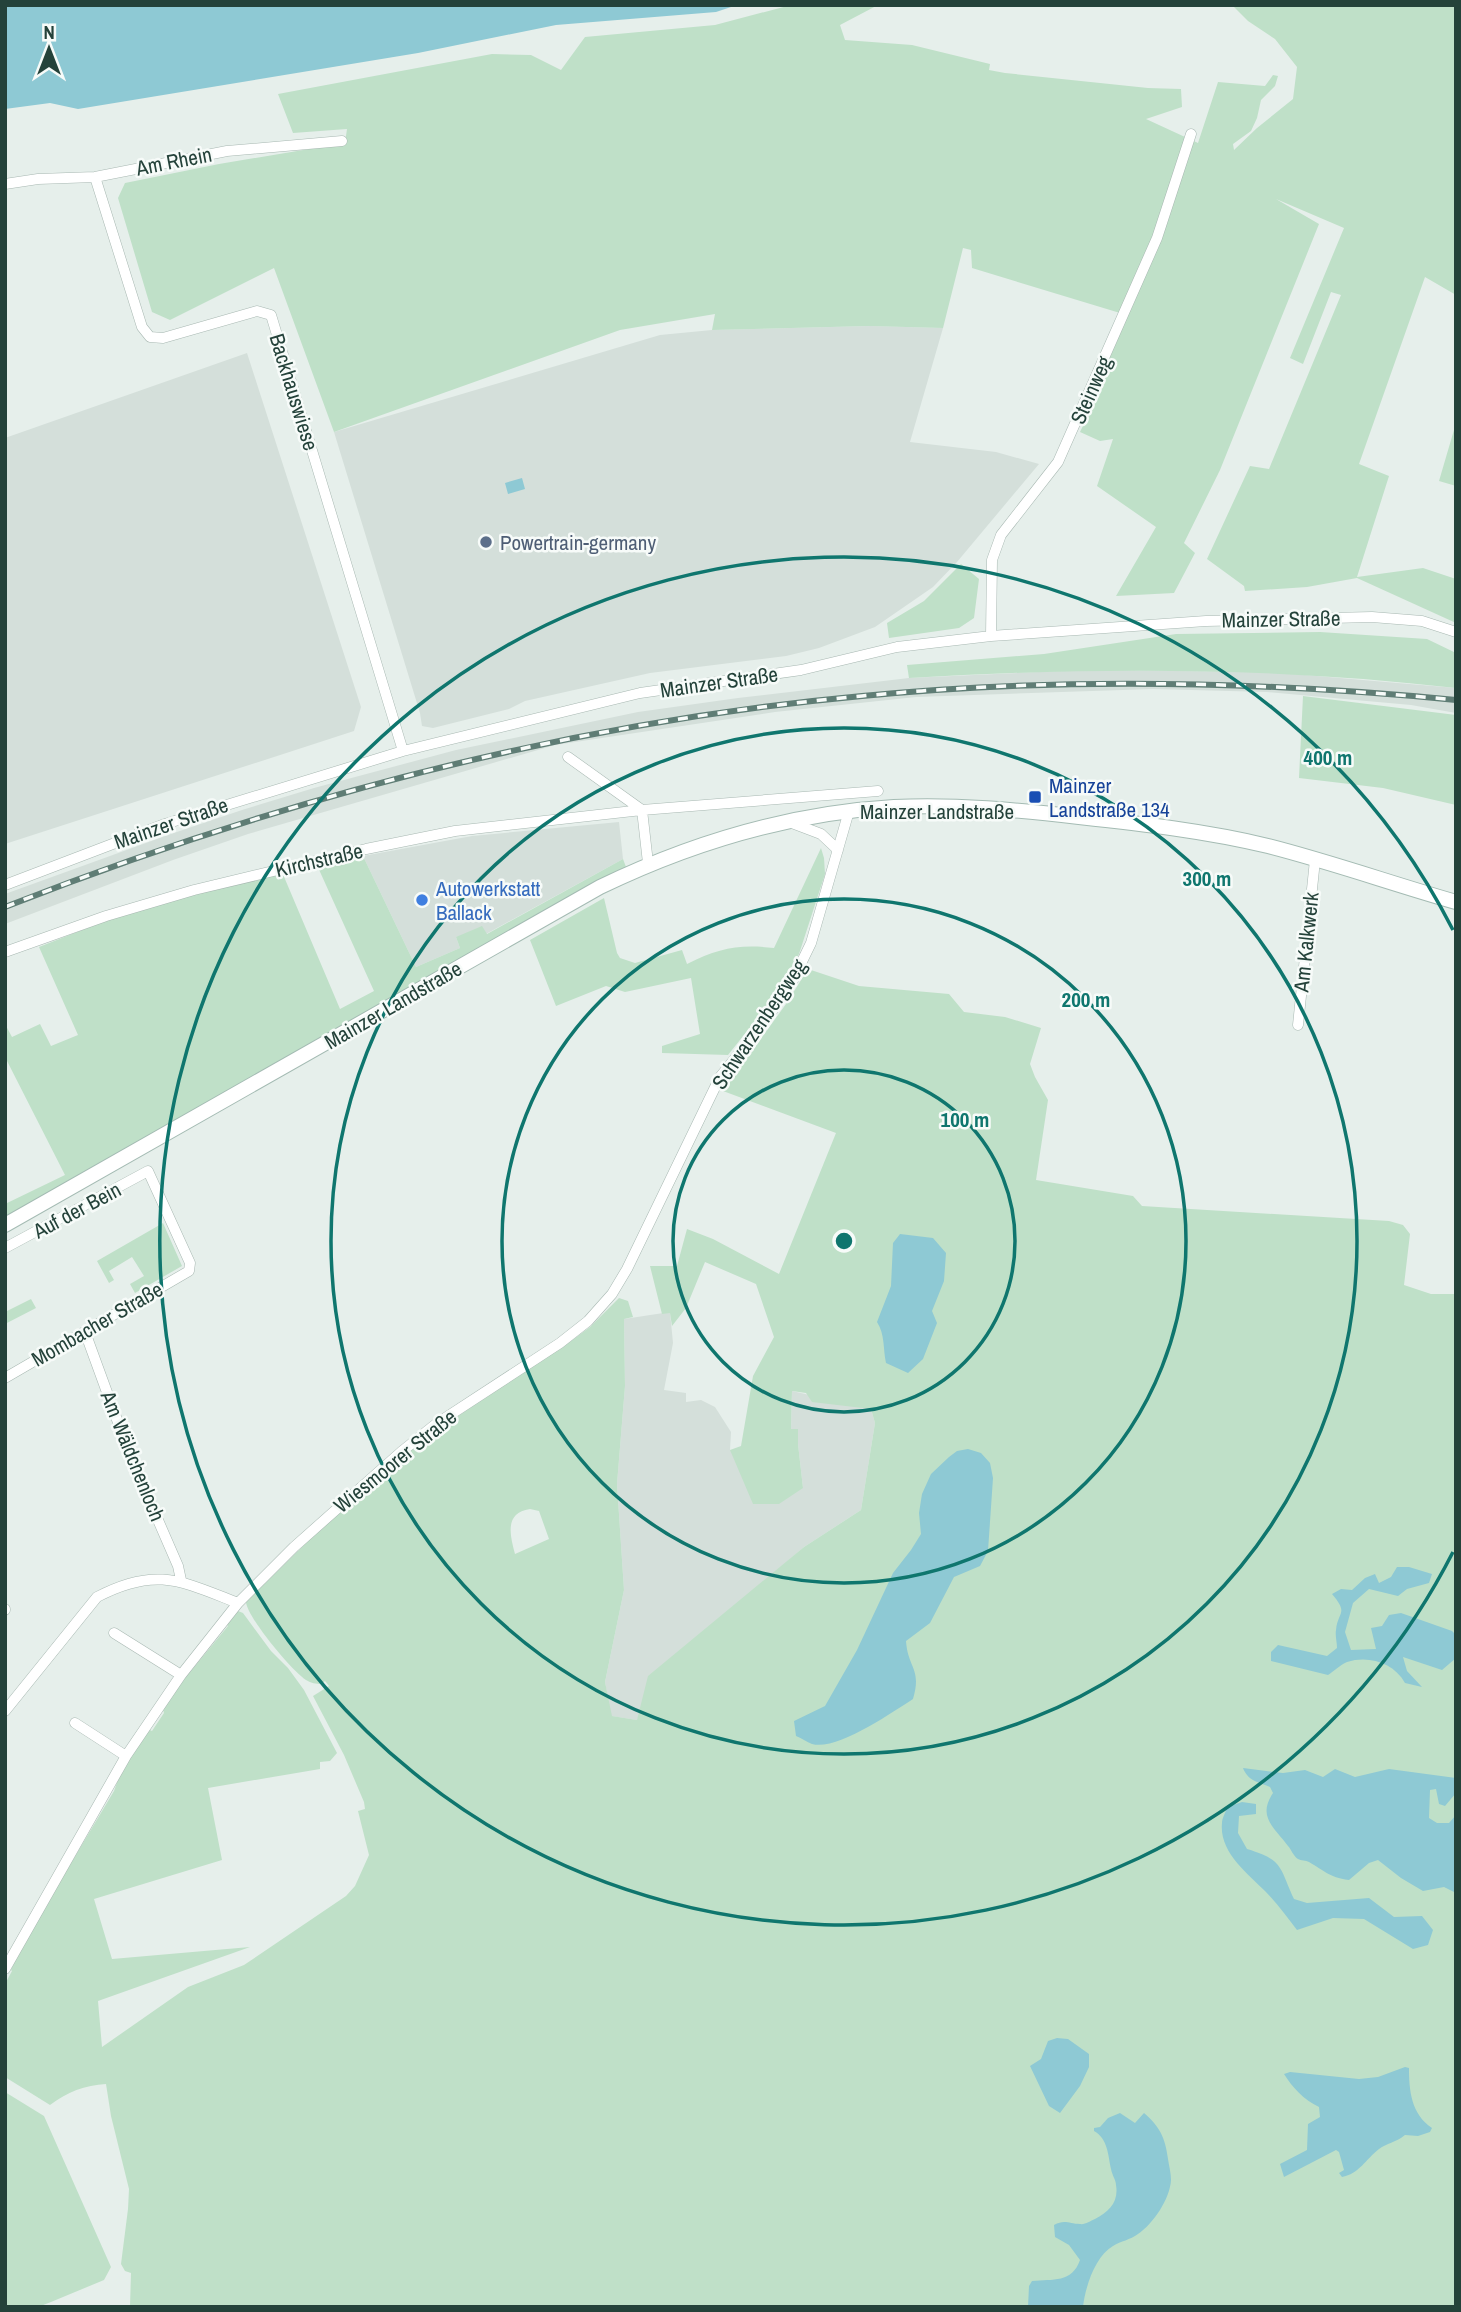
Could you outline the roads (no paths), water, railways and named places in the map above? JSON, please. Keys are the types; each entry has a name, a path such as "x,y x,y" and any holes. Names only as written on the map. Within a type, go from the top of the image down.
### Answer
{"main road":[{"name":"Mainzer Landstraße","path":"5,1225 600,887 648,863 710,841 784,822 849,811 897,807 1046,813 1210,834 1315,860 1456,902"}],"street":[{"name":"Steinweg","path":"991,636 992,560 1001,534 1058,462 1157,239 1191,134"},
{"name":"Am Rhein","path":"5,184 38,179 95,177 227,151 342,141"},
{"name":"Backhauswiese","path":"95,177 142,327 150,337 163,338 257,311 271,315 403,751"},
{"name":"Mainzer Straße","path":"5,885 165,824 403,751 640,694 801,670 897,646 991,636 1206,621 1372,617 1422,621 1456,632"},
{"path":"568,757 642,810 648,863"},
{"name":"Kirchstraße","path":"5,952 106,916 194,890 366,849 456,831 642,810 878,791"},
{"name":"Schwarzenbergweg","path":"627,1269 720,1077 763,1024 797,972 811,943 849,811"},
{"path":"784,822 821,834 838,850"},
{"name":"Am Kalkwerk","path":"1298,1025 1315,860"},
{"name":"Auf der Bein","path":"5,1248 148,1171 190,1263 189,1271"},
{"name":"Wiesmoorer Straße","path":"5,1969 126,1756 181,1675 238,1603 294,1546 401,1452 447,1416 560,1343 587,1321 612,1294 627,1269"},
{"name":"Mombacher Straße","path":"5,1378 189,1271"},
{"name":"Am Wäldchenloch","path":"85,1332 131,1458 178,1566 181,1580"},
{"path":"5,1712 97,1597 114,1588 138,1581 181,1580 238,1603"},
{"path":"114,1633 181,1675"},
{"path":"75,1723 126,1756"}],"water":[{"path":"5,5 737,5 716,12 556,25 418,53 78,109 50,103 5,109"},
{"path":"522,478 525,489 508,494 505,483"},
{"path":"900,1234 933,1238 946,1253 944,1281 932,1311 937,1323 923,1359 908,1373 886,1363 883,1337 877,1322 891,1286 893,1243"},
{"path":"968,1449 981,1453 990,1463 993,1478 988,1551 980,1566 954,1577 930,1623 906,1641 916,1681 913,1699 864,1729 835,1742 812,1744 796,1736 794,1721 825,1706 857,1650 893,1573 921,1534 919,1513 922,1494 931,1474 957,1451"},
{"path":"1397,1567 1409,1567 1432,1574 1429,1583 1407,1589 1398,1596 1369,1589 1353,1603 1345,1632 1351,1650 1376,1649 1371,1628 1382,1626 1389,1615 1401,1613 1452,1631 1456,1635 1456,1658 1442,1670 1403,1657 1407,1671 1422,1687 1405,1683 1394,1670 1372,1660 1347,1662 1328,1675 1271,1661 1271,1652 1278,1645 1327,1656 1337,1648 1336,1630 1341,1612 1340,1605 1332,1594 1341,1589 1352,1590 1365,1578 1375,1574 1379,1583 1391,1577"},
{"path":"1243,1768 1283,1773 1305,1770 1323,1777 1335,1769 1355,1777 1389,1769 1456,1778 1456,1793 1445,1806 1439,1804 1436,1789 1430,1790 1429,1818 1437,1823 1449,1823 1456,1815 1456,1893 1444,1887 1423,1891 1378,1860 1369,1863 1349,1880 1331,1875 1308,1861 1298,1859 1269,1821 1268,1801 1273,1793 1270,1787 1251,1778"},
{"path":"1242,1802 1256,1804 1256,1814 1239,1816 1238,1833 1247,1849 1268,1857 1279,1866 1294,1899 1307,1903 1369,1898 1394,1917 1422,1916 1433,1930 1428,1945 1413,1949 1364,1919 1333,1918 1297,1930 1274,1900 1236,1861 1225,1843 1222,1823 1227,1807"},
{"path":"1068,2039 1089,2054 1089,2067 1080,2086 1060,2113 1049,2106 1030,2066 1041,2059 1048,2041"},
{"path":"1409,2068 1415,2109 1432,2128 1430,2132 1418,2136 1405,2135 1382,2147 1358,2169 1342,2177 1339,2173 1344,2170 1336,2150 1284,2177 1280,2164 1307,2150 1308,2124 1320,2117 1319,2107 1299,2093 1284,2074 1290,2072 1359,2079 1378,2077"},
{"path":"1120,2113 1135,2123 1144,2113 1161,2133 1171,2177 1164,2203 1144,2230 1113,2246 1101,2257 1089,2282 1083,2307 1028,2307 1029,2286 1032,2281 1054,2280 1067,2276 1080,2260 1069,2245 1055,2237 1054,2225 1064,2222 1086,2223 1112,2206 1117,2191 1116,2183 1107,2148 1094,2128 1100,2127 1108,2118"}],"railway":[{"path":"5,907 213,832 426,771 642,725 752,708 936,690 1084,684 1233,685 1456,700"}],"place":[{"name":"Powertrain-germany","path":"486,542"},
{"name":"Mainzer Landstraße 134","path":"1035,797"},
{"name":"Autowerkstatt Ballack","path":"422,900"}]}
